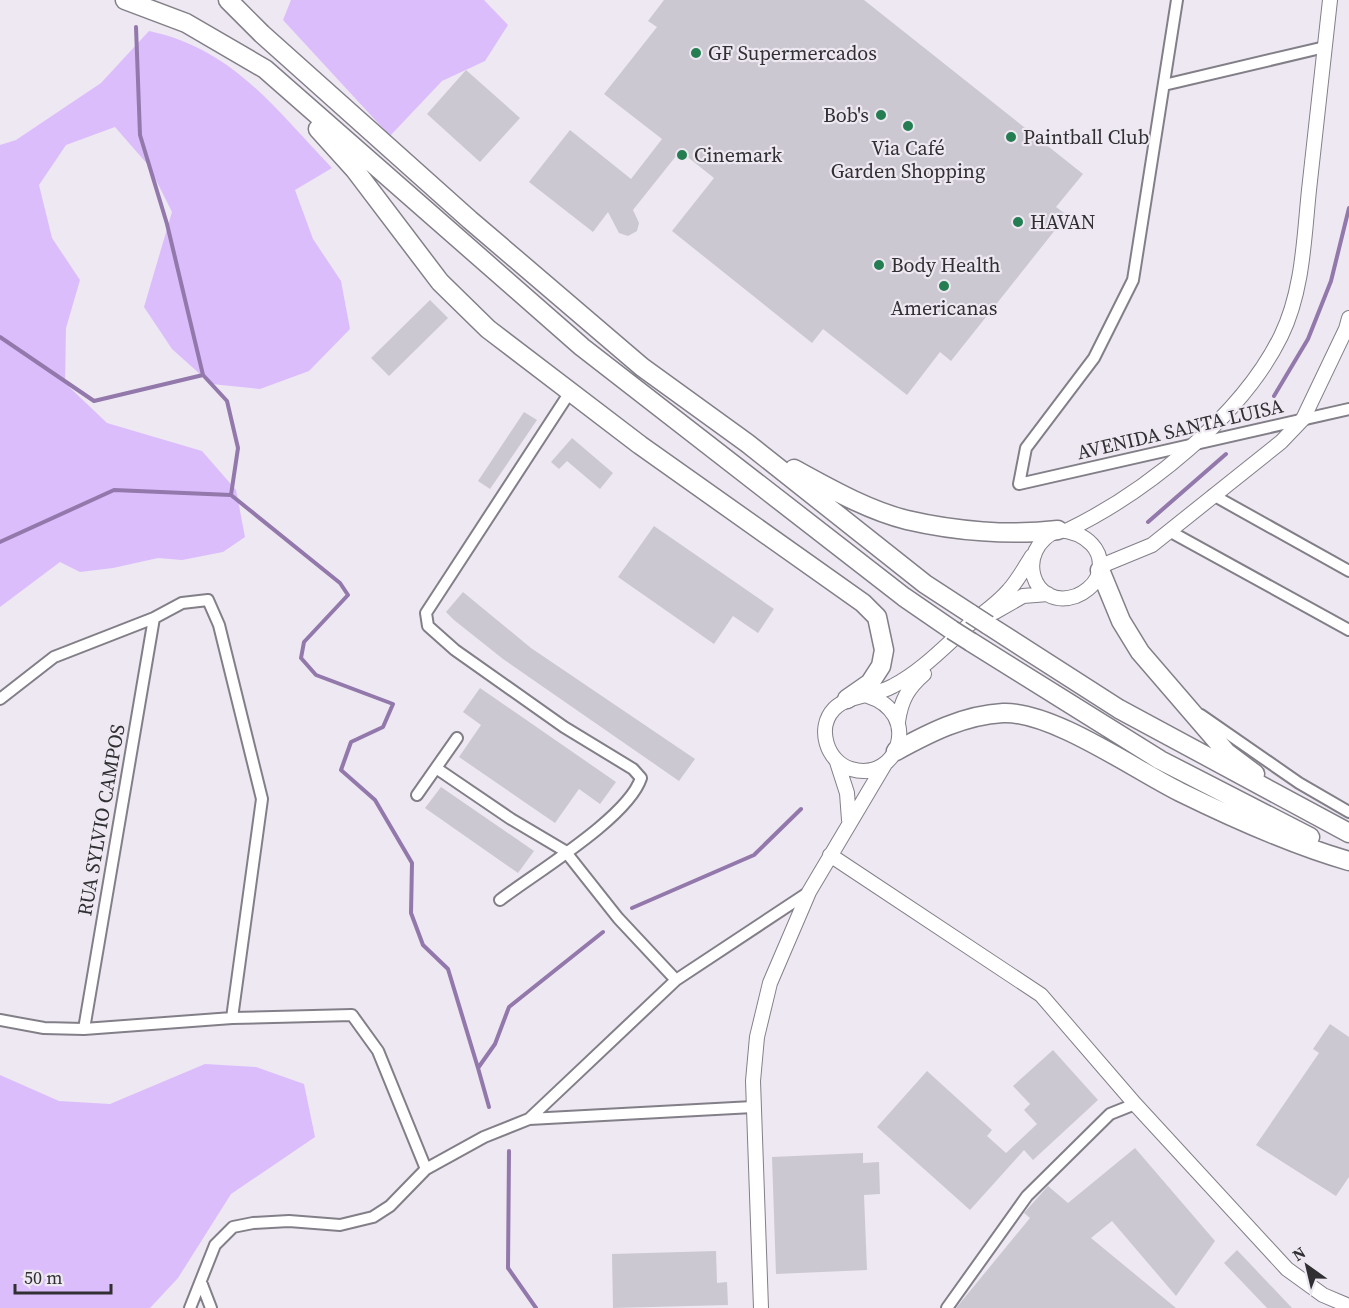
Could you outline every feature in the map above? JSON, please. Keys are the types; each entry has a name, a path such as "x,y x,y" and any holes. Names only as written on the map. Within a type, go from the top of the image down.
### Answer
{"highway":[{"path":"125,0 186,22"},
{"path":"156,0 186,22 265,69 582,347 894,590 952,630 1160,760 1349,859"},
{"path":"230,1 262,34 470,220 642,367 747,443 925,584 1119,709 1349,833"},
{"path":"265,69 355,170 440,282 488,329 570,392 862,603 877,618 884,650 881,666 870,683 847,699"},
{"path":"747,443 830,489 907,520 1024,534 1062,530"},
{"path":"1101,568 1121,621 1140,652 1227,753 1329,822"},
{"path":"890,757 945,726 972,718 1003,713 1028,715 1072,734 1181,793 1314,851 1349,859"}],"main road":[{"path":"849,820 847,793 837,762 827,746 825,728 832,711 847,699 868,696 892,687 915,672 1009,591 1032,556 1037,544 1047,535 1099,513 1199,442 1253,381 1281,335 1300,276 1330,0"},
{"path":"1101,568 1152,545 1171,532 1213,495 1281,442 1303,419 1346,329 1349,318"},
{"path":"1032,556 1032,571 1037,584 1048,594 1065,600 1082,594 1095,582 1101,568 1097,551 1089,541 1074,531 1062,530"},
{"path":"761,1308 753,1107 757,1037 770,983 809,892 849,820 859,809 900,737 898,722 901,702 911,685 999,609 1023,596 1048,594"},
{"path":"868,696 887,705 898,722"},
{"path":"837,762 860,771 890,757"},
{"path":"830,855 1041,995 1135,1104 1287,1269 1323,1295 1349,1306"}],"street":[{"path":"1177,0 1164,85 1325,47"},
{"name":"AVENIDA SANTA LUISA","path":"1164,85 1133,280 1094,358 1026,448 1019,484 1349,409"},
{"path":"500,900 613,816 639,785 641,778 633,770 564,727 455,650 428,626 425,620 426,614 570,392"},
{"path":"1213,495 1349,572"},
{"path":"1171,532 1349,630"},
{"path":"0,701 54,657 154,618 182,603 208,600 219,625 262,799 232,1018"},
{"name":"RUA SYLVIO CAMPOS","path":"84,1029 154,618"},
{"path":"1183,702 1299,783 1349,812"},
{"path":"417,795 457,738"},
{"path":"436,768 565,851 618,918 676,980"},
{"path":"529,1119 676,980 809,892"},
{"path":"0,1020 44,1028 84,1029 232,1018 352,1015 378,1052 426,1169"},
{"path":"947,1308 1027,1196 1110,1114 1135,1104"},
{"path":"190,1308 215,1245 233,1227 289,1221 340,1225 373,1218 390,1206 426,1169 484,1137 529,1119 753,1107"},
{"path":"201,1282 211,1308"}],"shaded area":[{"path":"291,0 484,0 508,25 485,61 442,81 390,136 283,20"},
{"path":"149,31 179,40 206,52 229,67 272,104 332,168 295,190 313,239 341,281 350,329 309,371 260,389 211,384 172,349 144,307 172,212 149,166 115,127 66,145 39,185 52,238 80,280 66,328 65,383 107,423 202,451 236,490 245,537 223,552 182,560 158,558 113,568 80,572 60,562 0,607 0,145 16,140 101,83"},
{"path":"205,1064 256,1067 304,1084 315,1137 231,1194 178,1278 150,1308 0,1308 0,1075 59,1101 110,1104"}],"building":[{"path":"664,0 864,0 1083,174 1056,207 1067,215 951,361 940,352 907,395 823,329 812,343 672,231 714,178 680,151 633,210 639,223 637,231 628,236 619,233 608,212 593,232 529,182 570,130 631,179 662,139 604,94 657,27 648,21"},
{"path":"466,70 520,118 480,162 427,114"},
{"path":"430,300 448,318 389,376 371,358"},
{"path":"524,412 537,420 490,489 478,481"},
{"path":"572,438 613,473 600,489 567,461 559,469 551,462"},
{"path":"654,526 774,609 758,633 733,616 714,644 618,577"},
{"path":"463,592 531,648 695,759 679,781 503,659 454,620 446,612"},
{"path":"480,688 616,782 600,804 579,789 555,823 459,757 481,725 463,712"},
{"path":"441,787 534,851 518,873 425,808"},
{"path":"1330,1024 1349,1037 1349,1177 1336,1196 1256,1145 1319,1053 1313,1049"},
{"path":"1053,1050 1098,1100 1033,1160 1024,1150 970,1210 877,1127 927,1071 992,1130 987,1136 1006,1153 1037,1124 1024,1110 1030,1104 1013,1086"},
{"path":"1135,1148 1215,1241 1176,1296 1112,1221 1091,1238 1176,1308 956,1308 1030,1218 1024,1213 1048,1186 1068,1203"},
{"path":"863,1153 863,1163 879,1162 880,1194 864,1195 867,1270 776,1274 772,1157"},
{"path":"1237,1250 1292,1308 1267,1308 1224,1263"},
{"path":"716,1251 717,1283 727,1282 728,1305 613,1308 612,1254"}],"waterway":[{"path":"136,27 140,135 167,224 203,375"},
{"path":"1274,396 1308,339 1331,281 1349,208"},
{"path":"0,337 94,401 203,375 227,401 238,448 231,495 340,583 348,595 304,642 301,658 316,675 393,704 383,727 351,742 341,770 375,800 412,863 411,913 423,945 448,969 478,1068"},
{"path":"1148,522 1226,454"},
{"path":"0,542 114,490 231,495"},
{"path":"632,908 754,855 801,809"},
{"path":"489,1107 478,1068 495,1044 509,1007 603,932"},
{"path":"509,1151 508,1268 536,1308"}],"place":[{"name":"GF Supermercados","path":"696,53"},
{"name":"Bob's","path":"881,115"},
{"name":"Via Café Garden Shopping","path":"908,126"},
{"name":"Paintball Club","path":"1011,137"},
{"name":"Cinemark","path":"682,155"},
{"name":"HAVAN","path":"1018,222"},
{"name":"Body Health","path":"879,265"},
{"name":"Americanas","path":"944,286"}]}
